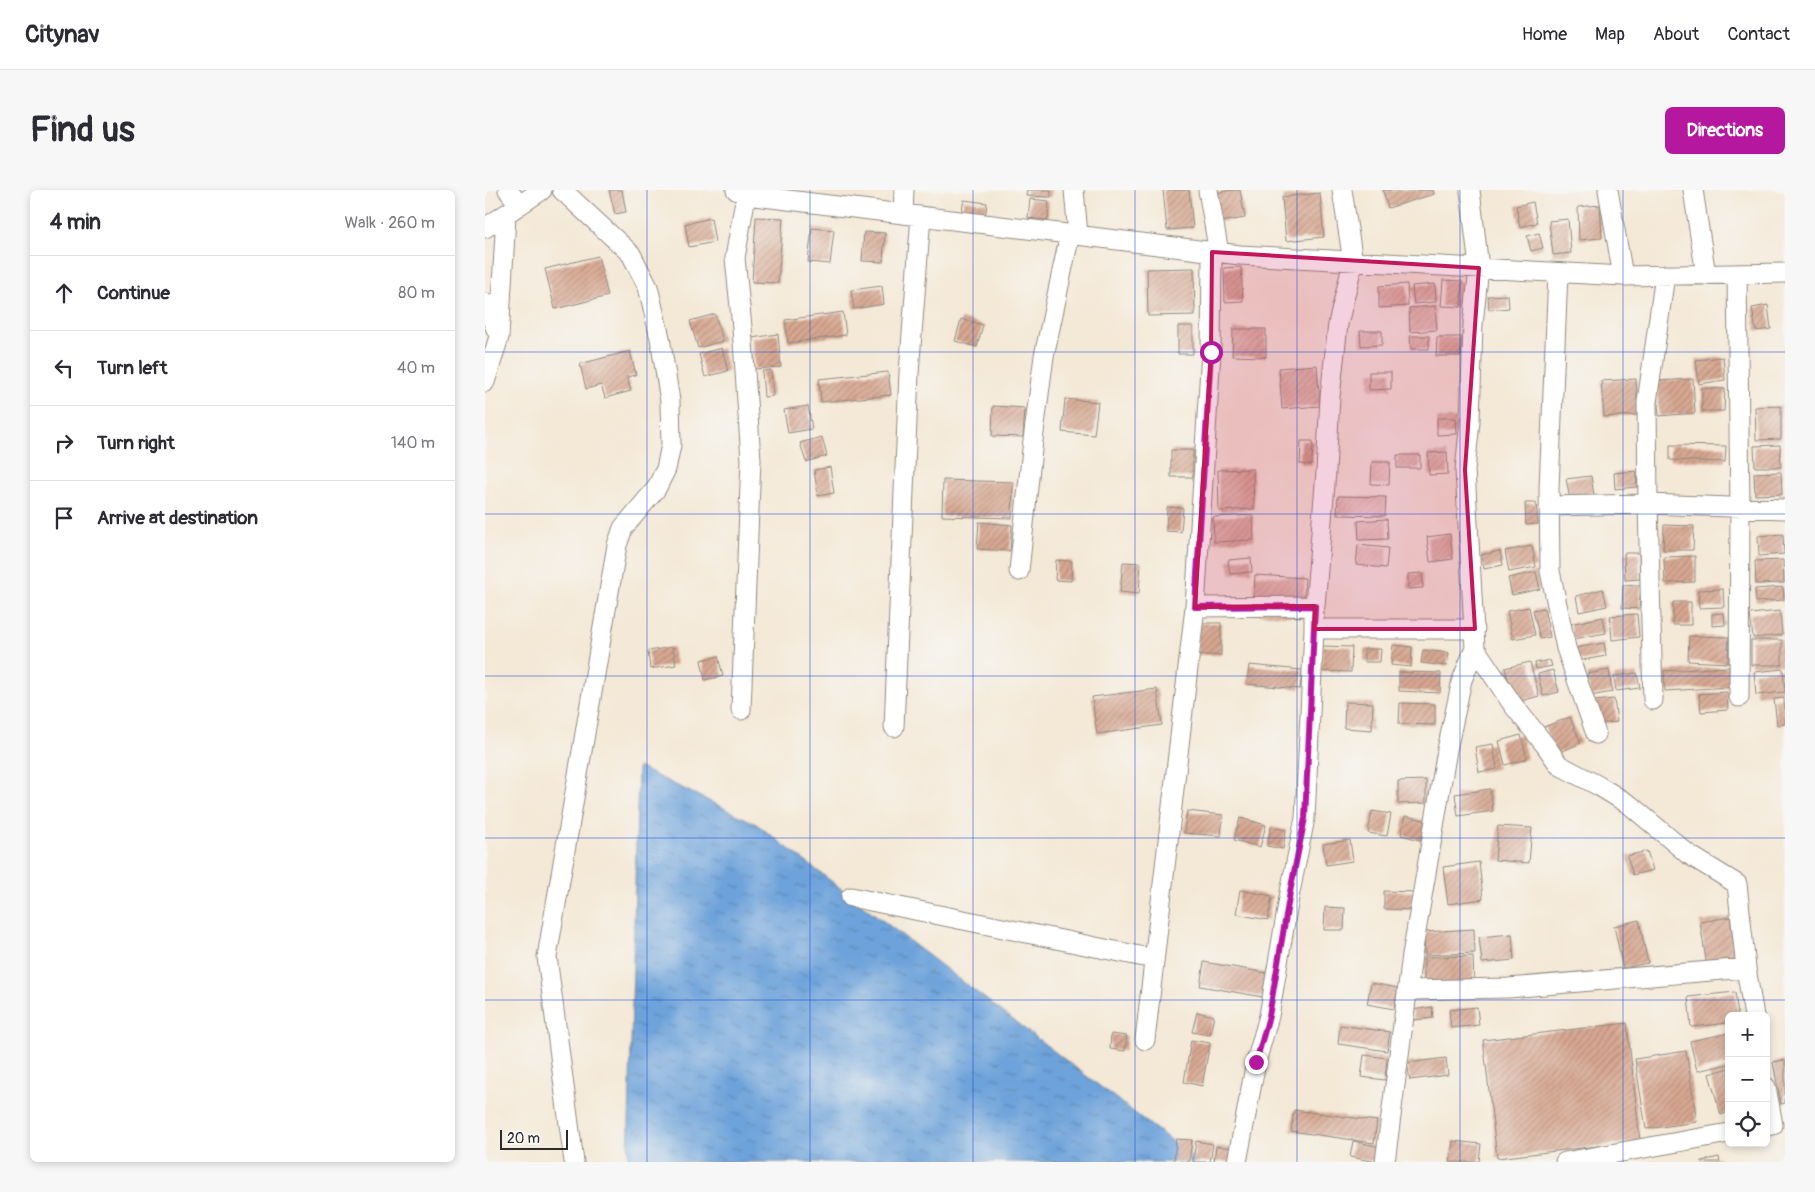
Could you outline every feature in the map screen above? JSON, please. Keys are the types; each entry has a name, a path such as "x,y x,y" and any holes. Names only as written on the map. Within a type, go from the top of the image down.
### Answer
{"street":[{"path":"485,228 511,203 541,190"},
{"path":"563,190 631,254 648,287 660,338 670,401 671,445 666,469 656,489 623,528 617,545 547,957 574,1162"},
{"path":"894,727 909,373 912,215 904,190"},
{"path":"1019,570 1033,440 1045,356 1074,235 1074,190"},
{"path":"1145,1040 1195,607 1216,252 1208,190"},
{"path":"1237,1162 1256,1062 1269,1016 1290,892 1305,818 1313,629 1326,472 1329,397 1339,324 1353,262 1342,190"},
{"path":"1385,1162 1408,990 1447,750 1462,680 1475,648 1465,470 1470,421 1473,324 1479,268 1470,190"},
{"path":"1608,190 1623,276"},
{"path":"1693,190 1706,274"},
{"path":"741,710 751,460 742,327 735,258 737,192 1216,252 1353,262 1623,276 1785,273"},
{"path":"485,382 499,337 511,203"},
{"path":"1557,273 1550,506 1550,571 1566,648 1596,734"},
{"path":"1737,274 1740,508 1739,697"},
{"path":"1653,700 1647,402 1665,275"},
{"path":"485,303 499,337"},
{"path":"1550,506 1648,504 1785,509"},
{"path":"1195,607 1315,606"},
{"path":"1313,629 1475,629"},
{"path":"1475,648 1513,705 1559,765 1630,805 1688,854 1737,884 1753,1012"},
{"path":"851,897 1155,959"},
{"path":"1408,990 1508,988 1747,968"},
{"path":"1770,1102 1775,1124"},
{"path":"1565,1162 1725,1134"}],"highlighted area":[{"path":"1212,252 1479,268 1465,470 1475,629 1314,629 1315,606 1195,607 1211,352"}],"water":[{"path":"638,767 755,823 1199,1162 628,1162"}],"building":[{"path":"609,190 622,190 626,212 615,214"},
{"path":"1027,190 1051,190 1051,197 1026,196"},
{"path":"1163,190 1189,190 1193,228 1167,230"},
{"path":"1240,190 1245,218 1220,222 1215,193"},
{"path":"1383,190 1433,190 1434,194 1388,208"},
{"path":"1320,193 1324,237 1286,241 1282,197"},
{"path":"1030,199 1049,201 1048,220 1028,218"},
{"path":"964,200 987,203 985,218 961,215"},
{"path":"1533,202 1537,223 1520,227 1516,206"},
{"path":"1600,205 1602,238 1579,240 1578,207"},
{"path":"756,217 783,218 778,283 752,282"},
{"path":"711,218 715,242 689,247 685,224"},
{"path":"1568,219 1571,253 1553,255 1549,221"},
{"path":"812,228 834,230 830,264 808,262"},
{"path":"864,232 885,233 883,262 862,261"},
{"path":"1539,233 1543,248 1531,251 1527,236"},
{"path":"598,256 608,296 555,309 545,269"},
{"path":"1241,267 1243,301 1225,302 1224,268"},
{"path":"1194,268 1195,315 1148,316 1147,269"},
{"path":"1443,280 1462,281 1461,307 1441,306"},
{"path":"1407,284 1408,306 1379,308 1379,286"},
{"path":"1435,284 1436,302 1414,304 1412,286"},
{"path":"882,286 884,304 854,309 851,290"},
{"path":"1508,295 1509,308 1489,310 1488,296"},
{"path":"1768,305 1771,329 1756,331 1752,308"},
{"path":"1435,306 1437,330 1410,332 1409,308"},
{"path":"843,312 846,335 788,343 785,320"},
{"path":"715,314 723,341 698,348 690,321"},
{"path":"961,319 983,325 977,347 955,341"},
{"path":"1178,326 1193,326 1193,354 1178,354"},
{"path":"1233,329 1266,329 1266,357 1232,356"},
{"path":"1360,331 1382,331 1382,345 1361,346"},
{"path":"778,334 781,367 755,369 752,338"},
{"path":"1410,336 1429,336 1429,349 1411,349"},
{"path":"1437,337 1461,337 1461,356 1436,356"},
{"path":"722,348 728,371 705,377 699,354"},
{"path":"630,351 636,375 627,377 631,391 605,398 601,385 586,389 580,364"},
{"path":"1723,357 1725,380 1699,384 1696,360"},
{"path":"1317,365 1320,406 1282,409 1279,368"},
{"path":"771,370 773,396 764,397 762,371"},
{"path":"888,372 891,395 821,402 819,379"},
{"path":"1369,372 1391,372 1391,389 1369,390"},
{"path":"1636,379 1638,415 1604,417 1601,381"},
{"path":"1693,379 1695,413 1659,416 1656,381"},
{"path":"1702,388 1725,389 1724,411 1702,411"},
{"path":"1065,399 1098,402 1094,435 1062,432"},
{"path":"808,406 812,429 788,433 784,410"},
{"path":"993,406 1025,408 1023,437 992,436"},
{"path":"1781,406 1781,439 1756,440 1755,407"},
{"path":"1437,418 1456,418 1457,434 1437,435"},
{"path":"822,437 827,456 806,462 800,443"},
{"path":"1301,441 1313,441 1312,465 1300,464"},
{"path":"1670,445 1726,446 1725,462 1670,460"},
{"path":"1780,445 1781,467 1755,467 1754,446"},
{"path":"1171,450 1193,450 1193,477 1171,477"},
{"path":"1447,452 1448,474 1429,475 1428,453"},
{"path":"1397,455 1420,455 1420,468 1397,468"},
{"path":"1372,462 1390,462 1389,485 1371,484"},
{"path":"830,467 834,493 818,496 814,470"},
{"path":"1253,469 1254,509 1219,511 1218,470"},
{"path":"1636,471 1637,487 1615,489 1614,473"},
{"path":"1781,472 1782,494 1755,495 1754,473"},
{"path":"1591,476 1594,495 1570,499 1566,479"},
{"path":"943,480 1013,482 1012,518 942,516"},
{"path":"1338,496 1386,497 1385,516 1337,515"},
{"path":"1525,503 1536,503 1538,524 1526,525"},
{"path":"1167,507 1183,508 1181,532 1166,531"},
{"path":"1253,515 1254,540 1214,542 1213,517"},
{"path":"1387,519 1388,539 1359,540 1358,521"},
{"path":"979,522 1012,525 1010,551 977,549"},
{"path":"1664,525 1694,526 1693,550 1663,550"},
{"path":"1450,534 1453,559 1430,562 1427,537"},
{"path":"1783,534 1784,554 1759,556 1758,536"},
{"path":"1358,545 1388,548 1386,568 1356,565"},
{"path":"1532,546 1536,567 1509,572 1505,551"},
{"path":"1500,551 1503,565 1484,569 1481,555"},
{"path":"1624,553 1639,553 1640,579 1625,580"},
{"path":"1695,556 1695,582 1665,583 1664,557"},
{"path":"1251,558 1252,572 1230,574 1228,560"},
{"path":"1056,560 1072,561 1071,581 1055,580"},
{"path":"1783,560 1784,583 1756,584 1755,561"},
{"path":"1123,562 1141,563 1139,594 1120,592"},
{"path":"1536,572 1540,589 1512,595 1508,578"},
{"path":"1422,573 1423,588 1408,589 1408,574"},
{"path":"1255,575 1305,578 1303,617 1253,614"},
{"path":"1623,585 1641,586 1639,609 1622,608"},
{"path":"1783,587 1784,600 1756,602 1755,589"},
{"path":"1603,589 1607,606 1579,612 1576,596"},
{"path":"1723,589 1724,607 1699,608 1698,590"},
{"path":"1673,602 1691,602 1691,625 1673,625"},
{"path":"1529,607 1535,635 1513,639 1507,611"},
{"path":"1544,608 1550,637 1540,639 1533,610"},
{"path":"1780,611 1782,635 1753,638 1750,614"},
{"path":"1724,613 1725,625 1712,626 1712,614"},
{"path":"1637,614 1639,637 1612,640 1610,616"},
{"path":"1603,617 1606,633 1573,639 1570,624"},
{"path":"1198,623 1221,623 1221,655 1198,655"},
{"path":"1689,636 1729,637 1728,663 1688,661"},
{"path":"1751,640 1782,640 1782,665 1751,665"},
{"path":"1604,643 1606,656 1577,661 1575,648"},
{"path":"1393,645 1412,647 1411,667 1391,665"},
{"path":"1323,646 1352,647 1351,672 1321,671"},
{"path":"673,647 676,665 650,669 648,651"},
{"path":"1364,649 1381,649 1380,662 1364,662"},
{"path":"1423,650 1449,653 1447,666 1421,663"},
{"path":"718,656 723,676 705,680 701,660"},
{"path":"1550,660 1552,666 1536,669 1535,663"},
{"path":"1530,662 1539,696 1514,703 1505,668"},
{"path":"1249,665 1302,670 1300,689 1247,684"},
{"path":"1729,667 1730,687 1665,691 1664,671"},
{"path":"1783,669 1785,692 1756,695 1754,672"},
{"path":"1553,670 1559,692 1543,696 1538,674"},
{"path":"1609,670 1612,692 1590,696 1587,674"},
{"path":"1399,672 1441,673 1440,693 1399,691"},
{"path":"1637,673 1640,688 1616,691 1614,676"},
{"path":"1157,689 1162,725 1097,734 1092,697"},
{"path":"1727,692 1728,710 1701,712 1699,694"},
{"path":"1784,698 1785,724 1777,725 1774,699"},
{"path":"1614,699 1617,722 1597,724 1595,701"},
{"path":"1345,702 1373,703 1372,730 1344,728"},
{"path":"1400,703 1435,704 1435,725 1399,724"},
{"path":"1570,717 1581,743 1556,754 1544,727"},
{"path":"1521,735 1527,759 1505,765 1499,741"},
{"path":"1493,744 1497,769 1479,772 1475,747"},
{"path":"1426,780 1426,803 1398,804 1398,781"},
{"path":"1490,789 1493,811 1458,816 1455,794"},
{"path":"1187,811 1223,815 1221,836 1184,833"},
{"path":"1372,811 1391,814 1387,836 1368,833"},
{"path":"1405,816 1429,821 1424,841 1401,835"},
{"path":"1240,818 1266,825 1260,847 1234,840"},
{"path":"1498,826 1532,828 1529,863 1495,860"},
{"path":"1271,827 1286,830 1283,849 1267,846"},
{"path":"1350,840 1353,861 1326,865 1323,844"},
{"path":"1647,851 1653,870 1633,875 1627,856"},
{"path":"1479,862 1483,899 1448,904 1443,867"},
{"path":"1240,890 1272,896 1268,920 1236,914"},
{"path":"1384,891 1416,892 1416,910 1384,909"},
{"path":"1325,907 1345,908 1344,930 1324,930"},
{"path":"1730,917 1737,962 1707,967 1700,922"},
{"path":"1639,920 1648,963 1623,968 1614,926"},
{"path":"1474,929 1475,953 1425,955 1424,932"},
{"path":"1512,934 1514,960 1482,963 1479,937"},
{"path":"1473,956 1474,985 1424,987 1424,957"},
{"path":"1204,962 1267,973 1263,997 1200,986"},
{"path":"1371,983 1398,988 1394,1009 1367,1004"},
{"path":"1735,992 1738,1012 1725,1012 1725,1023 1691,1027 1688,997"},
{"path":"1432,1007 1433,1018 1414,1020 1412,1010"},
{"path":"1477,1007 1479,1025 1451,1028 1449,1010"},
{"path":"1197,1012 1214,1016 1210,1035 1192,1032"},
{"path":"1627,1023 1640,1141 1497,1158 1483,1040"},
{"path":"1340,1025 1390,1032 1387,1051 1338,1044"},
{"path":"1111,1034 1127,1036 1125,1051 1110,1049"},
{"path":"1725,1034 1725,1065 1697,1071 1690,1041"},
{"path":"1191,1040 1210,1043 1202,1086 1184,1082"},
{"path":"1686,1051 1697,1122 1646,1129 1635,1059"},
{"path":"1364,1055 1387,1058 1385,1080 1361,1077"},
{"path":"1446,1058 1448,1075 1410,1080 1407,1063"},
{"path":"1785,1060 1785,1103 1781,1104 1773,1062"},
{"path":"1725,1069 1725,1114 1721,1115 1709,1074"},
{"path":"1294,1110 1377,1121 1374,1143 1291,1131"},
{"path":"1176,1139 1192,1140 1189,1162 1174,1162"},
{"path":"1196,1141 1213,1144 1210,1162 1193,1162"},
{"path":"1353,1141 1380,1147 1377,1162 1350,1157"},
{"path":"1453,1141 1481,1144 1479,1162 1450,1162"},
{"path":"1216,1146 1233,1148 1232,1162 1214,1162"},
{"path":"1719,1157 1720,1162 1701,1162 1701,1161"}],"route":[{"path":"1211,352 1195,607 1315,606 1305,818 1290,892 1269,1016 1256,1062"}]}
